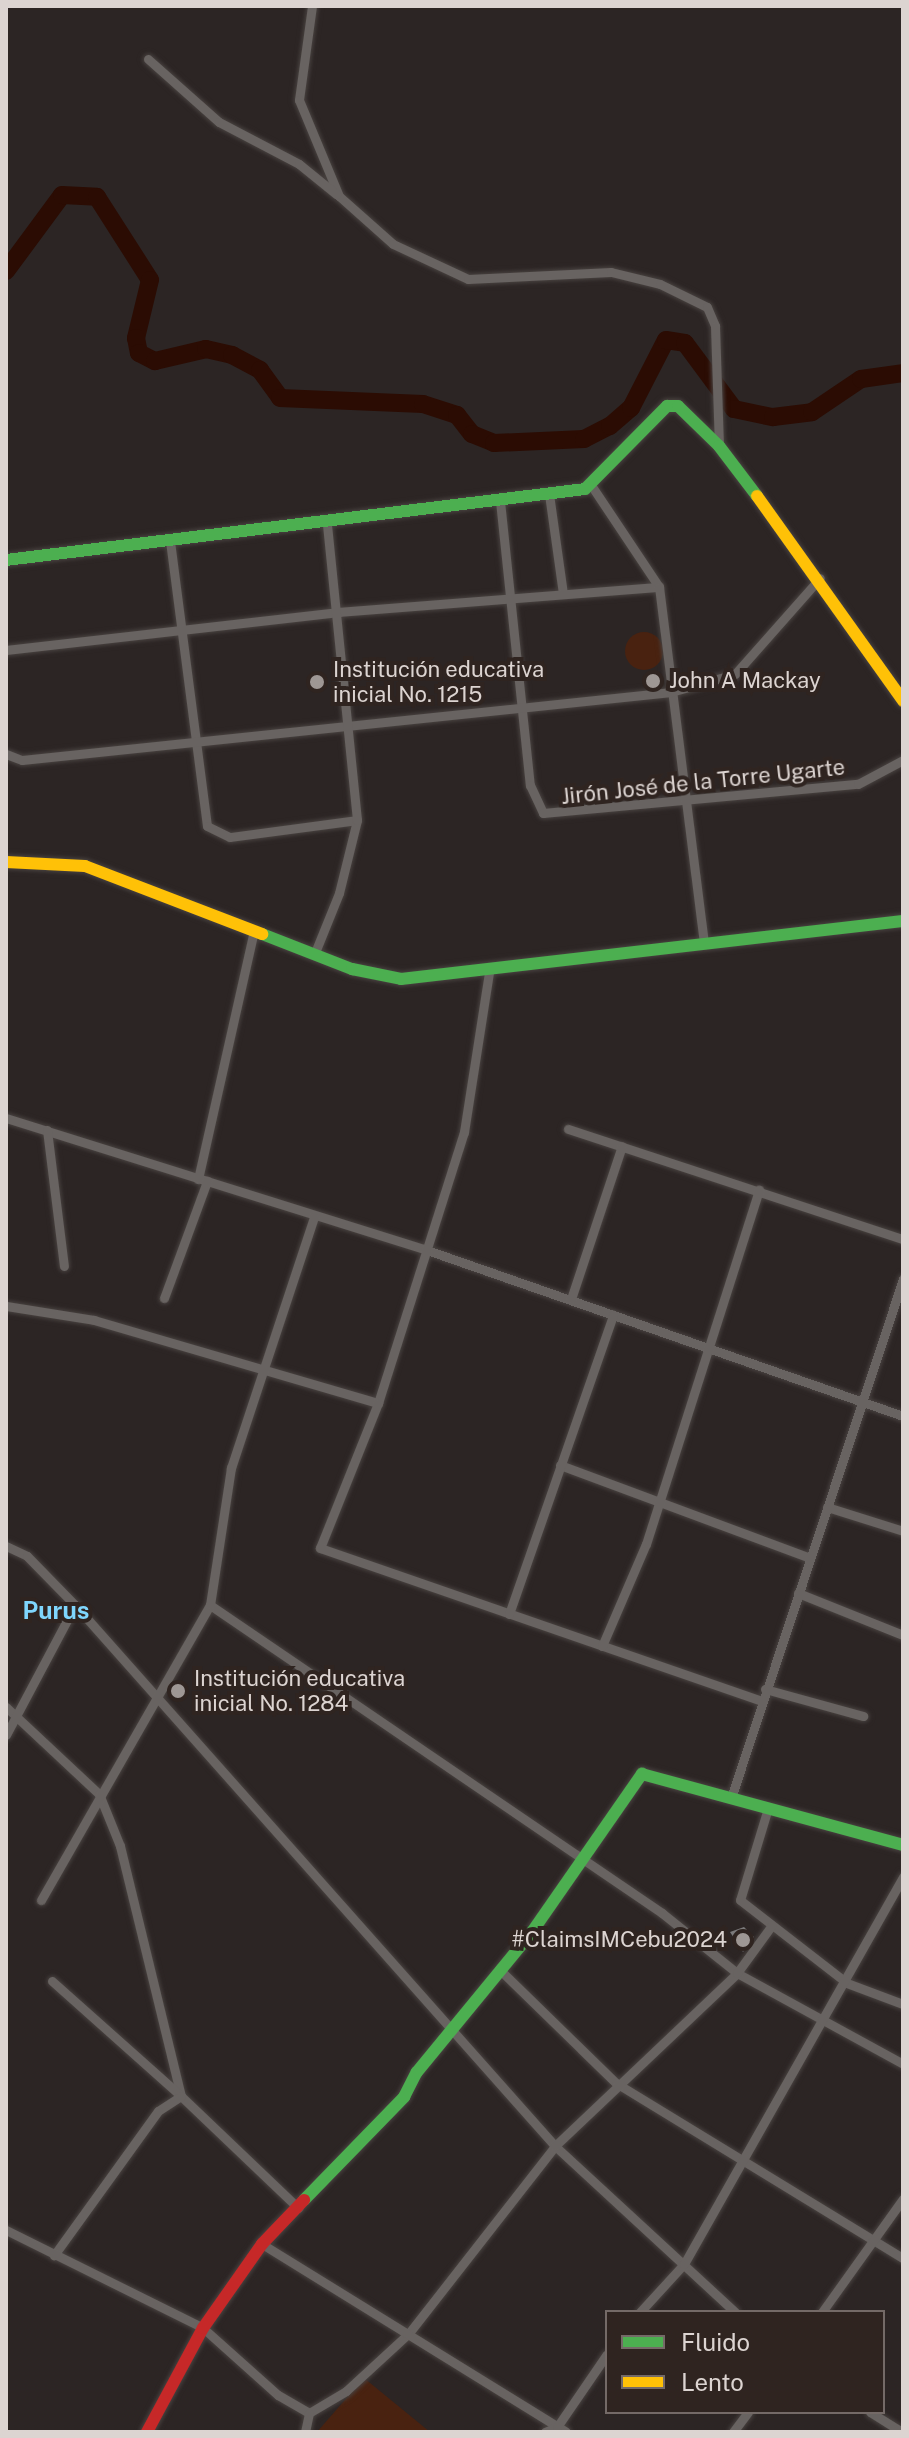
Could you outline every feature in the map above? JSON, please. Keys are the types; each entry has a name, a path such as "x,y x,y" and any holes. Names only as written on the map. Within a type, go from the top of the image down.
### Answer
{"street":[{"path":"312,6 299,100 339,196"},
{"path":"148,59 219,122 299,164 393,244 468,279 611,272 682,292 707,307 717,357 714,417 719,446"},
{"path":"6,560 500,501 591,485 667,406 688,413 719,446 820,578 903,701"},
{"path":"591,485 659,587 671,692 690,801 704,943"},
{"path":"549,494 563,593"},
{"path":"500,501 520,706"},
{"path":"314,955 339,893 357,820 339,612 327,523"},
{"path":"170,541 204,816 216,834 264,834 357,820"},
{"path":"6,754 22,760 193,743 349,722 671,692 735,674 820,578"},
{"path":"6,650 339,612 659,587"},
{"name":"Jirón José de la Torre Ugarte","path":"520,706 532,797 549,815 858,784 903,760"},
{"path":"6,862 85,866 314,955 401,979 489,972 704,943 903,921"},
{"path":"164,1298 202,1180 254,931"},
{"path":"489,972 476,1083 378,1403 320,1548 761,1701"},
{"path":"6,1118 424,1249 903,1416"},
{"path":"568,1129 903,1239"},
{"path":"47,1130 64,1266"},
{"path":"571,1299 622,1146"},
{"path":"602,1646 646,1544 656,1499 759,1190"},
{"path":"41,1900 154,1694 210,1605 231,1468 314,1217"},
{"path":"731,1798 903,1279"},
{"path":"6,1306 94,1320 378,1403"},
{"path":"509,1614 613,1315"},
{"path":"560,1465 810,1558"},
{"path":"827,1507 903,1531"},
{"path":"6,1546 27,1556 75,1605 369,1943 454,2026 555,2146 733,2310"},
{"path":"798,1593 903,1635"},
{"path":"6,1735 75,1605"},
{"path":"210,1605 584,1859 737,1973 903,2064"},
{"path":"765,1689 863,1716"},
{"path":"6,1707 18,1714 99,1794 120,1846 181,2096"},
{"path":"147,2432 203,2328 262,2244 404,2097 454,2026 584,1859 642,1774 903,1845"},
{"path":"768,1808 740,1900 847,1983 903,2004"},
{"path":"642,2310 684,2264 741,2159 847,1983 903,1877"},
{"path":"305,2432 309,2413 346,2391 409,2333 555,2146 616,2083 737,1973 772,1925"},
{"path":"499,1969 616,2083 903,2258"},
{"path":"52,1981 181,2096 298,2208"},
{"path":"54,2255 158,2111 181,2096"},
{"path":"823,2310 903,2199"},
{"path":"6,2230 203,2328 278,2395 309,2413"},
{"path":"262,2244 562,2430"},
{"path":"562,2430 605,2357"},
{"path":"733,2432 746,2414"},
{"path":"873,2414 902,2432"},
{"path":"545,2432 562,2430"}],"shaded area":[{"path":"644,632 657,638 663,651 657,664 644,670 631,664 625,651 631,638"},
{"path":"364,2378 430,2432 317,2432"}],"building":[{"name":"#ClaimsIMCebu2024","path":"744,1927 754,1937 743,1952 730,1932"}],"waterway":[{"path":"6,271 62,195 97,197 150,280 136,338 139,353 155,361 206,349 232,355 260,370 280,398 423,404 457,415 472,434 494,443 584,439 610,426 631,408 666,340 685,343 734,409 773,417 812,412 861,379 903,373"}],"traffic: fast":[{"path":"6,560 585,489 667,406 678,406 719,446 757,496"},
{"path":"262,934 352,969 401,979 903,921"},
{"path":"304,2200 404,2097 417,2072 532,1932 642,1774 903,1845"}],"traffic: slow":[{"path":"757,496 903,701"},
{"path":"6,862 85,866 262,934"}],"traffic: jam":[{"path":"147,2432 203,2328 262,2244 304,2200"}],"place":[{"name":"John A Mackay","path":"653,681"},
{"name":"Institución educativa inicial No. 1215","path":"317,682"},
{"name":"Institución educativa inicial No. 1284","path":"178,1691"},
{"name":"#ClaimsIMCebu2024","path":"743,1940"}],"district":[{"name":"Purus","path":"56,1611"}]}
